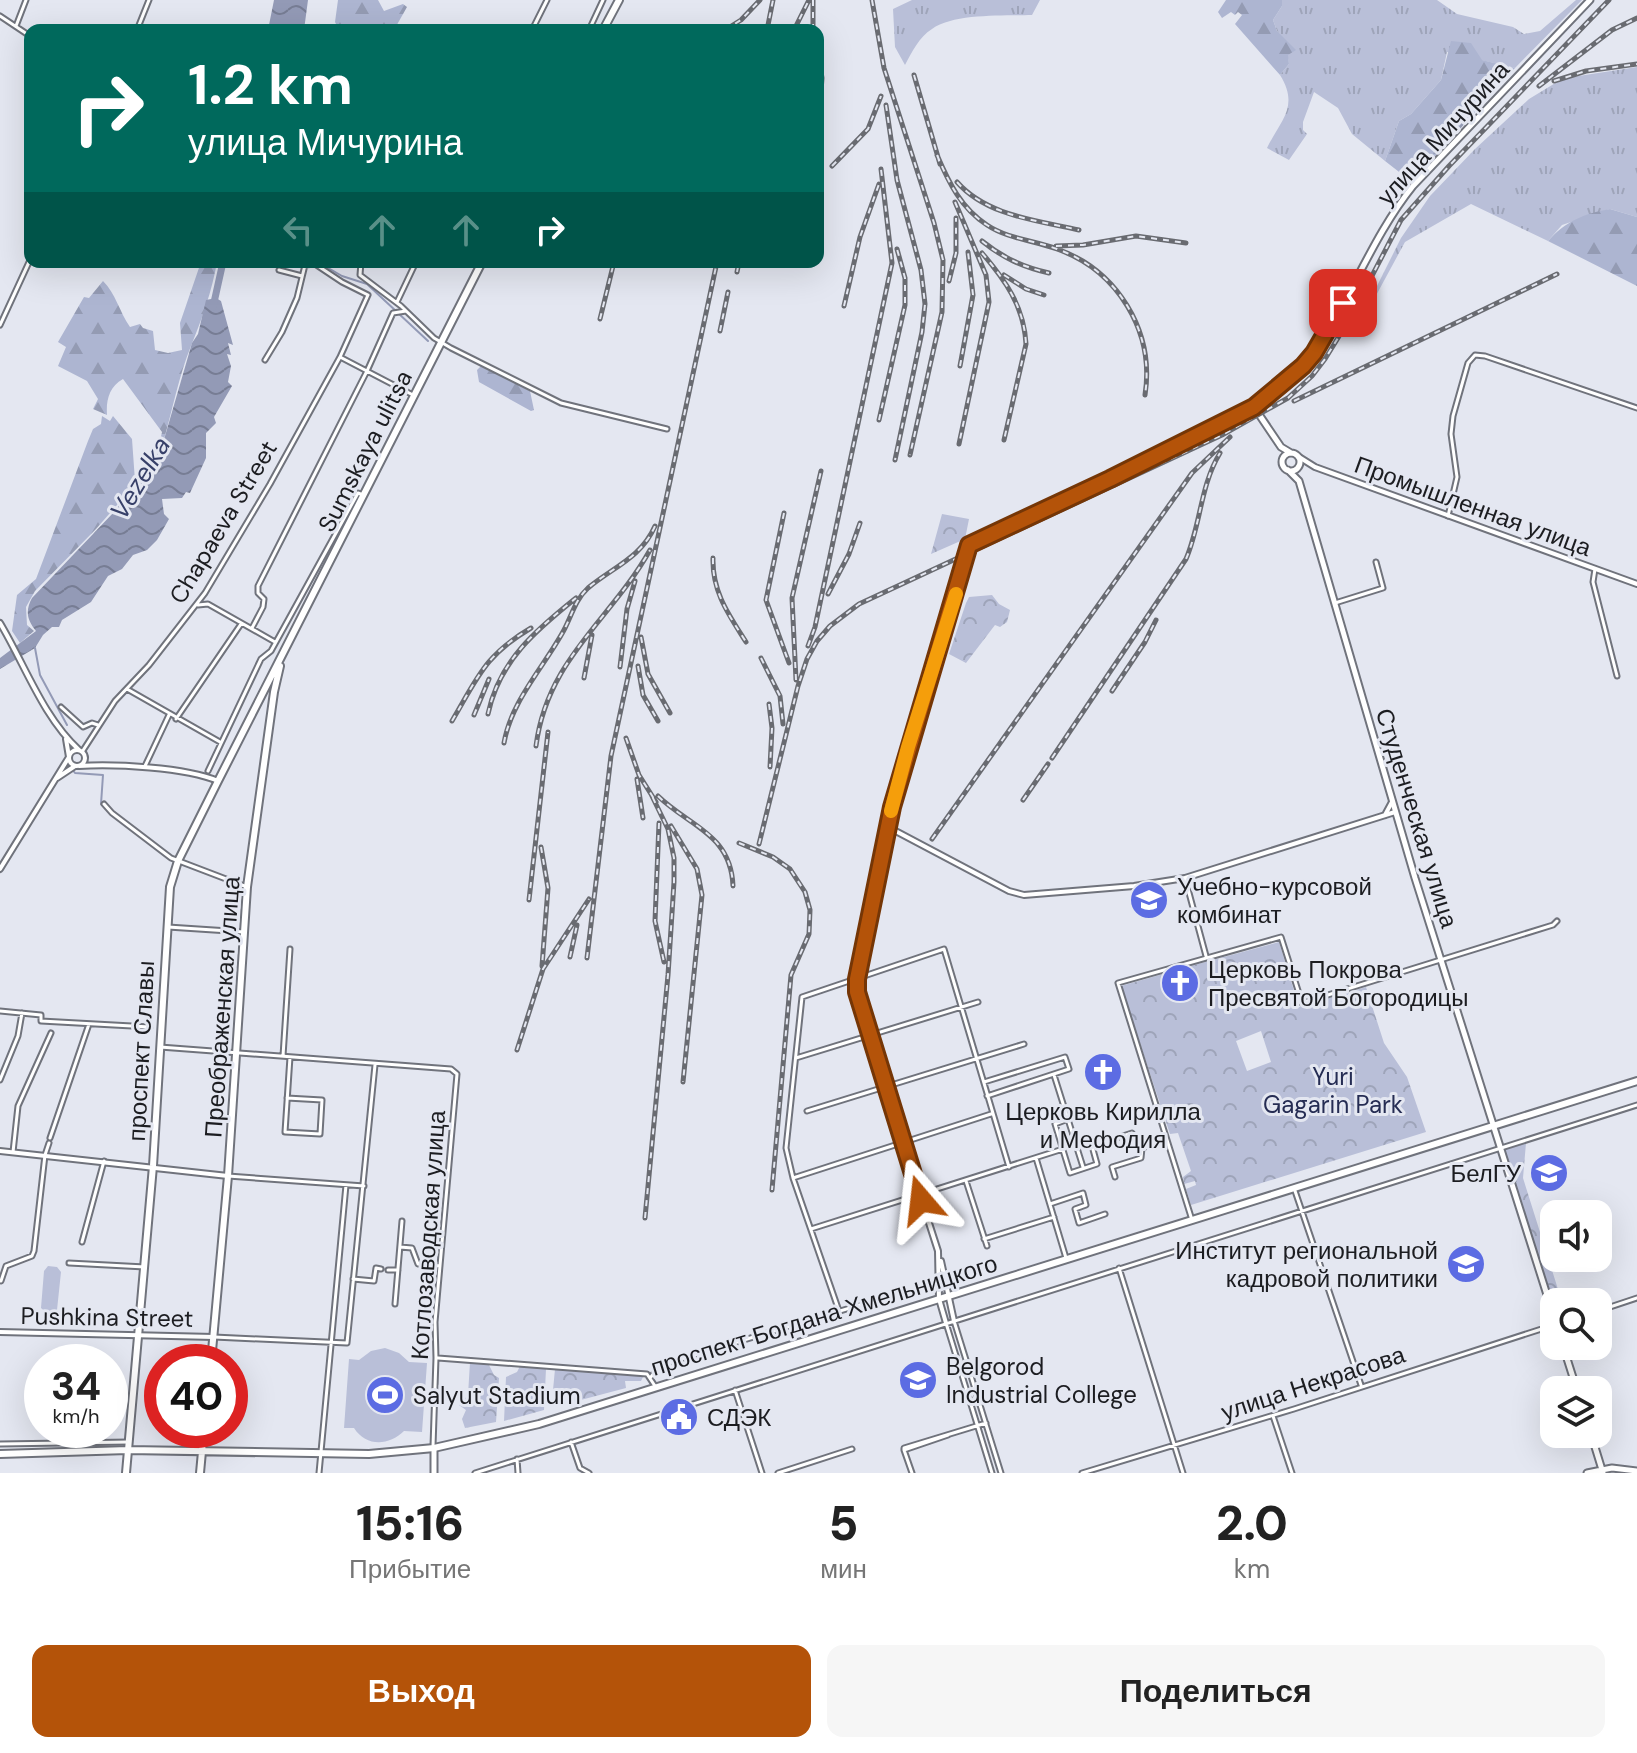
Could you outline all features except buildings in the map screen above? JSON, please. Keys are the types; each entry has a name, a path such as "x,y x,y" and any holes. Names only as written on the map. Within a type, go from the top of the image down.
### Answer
{"main road":[{"path":"606,24 619,0"},
{"name":"улица Мичурина","path":"1254,407 1294,375 1314,353 1389,217 1413,186 1590,0"},
{"name":"Sumskaya ulitsa","path":"282,657 479,268"},
{"path":"1254,407 1281,447 1299,457 1299,481"},
{"path":"1281,447 1282,465 1288,470 1300,467"},
{"path":"1282,457 1291,453"},
{"name":"Студенческая улица","path":"1288,470 1299,481 1395,812 1545,1288"},
{"name":"проспект Славы","path":"126,1473 153,1166 170,887 178,861 282,657"},
{"name":"Преображенская улица","path":"213,1344 247,887 282,657"},
{"path":"256,706 263,715 272,710 268,700 260,698"},
{"name":"проспект Богдана Хмельницкого","path":"1,1454 129,1446 202,1452 369,1454 435,1447 539,1424 1637,1081"},
{"path":"434,1473 435,1447"},
{"path":"200,1473 202,1448"},
{"path":"1596,1448 1604,1472"},
{"path":"1587,1473 1637,1471"}],"street":[{"path":"16,26 26,0"},
{"path":"139,24 149,0"},
{"path":"535,24 547,0"},
{"path":"592,24 603,0"},
{"path":"0,16 24,32"},
{"path":"0,325 26,268"},
{"path":"265,360 297,298 304,268"},
{"path":"322,268 368,295 378,291"},
{"path":"361,268 360,275 441,342 561,403 667,429"},
{"path":"396,303 413,268"},
{"path":"279,270 302,276"},
{"name":"Chapaeva Street","path":"82,752 98,725 205,593 245,528 340,357 368,295"},
{"path":"252,628 263,607 264,599 258,593 258,586 367,371 393,313 406,311"},
{"path":"1448,516 1457,477 1451,434 1453,416 1468,363 1475,355 1637,408"},
{"path":"340,357 413,395"},
{"name":"улица Мичурина","path":"857,979 908,747 969,545 1254,407"},
{"name":"Промышленная улица","path":"1299,457 1311,465 1637,584"},
{"path":"1300,467 1311,465"},
{"path":"208,771 261,659 271,651 358,493 363,495"},
{"path":"1335,603 1383,588 1376,562"},
{"path":"1595,569 1593,582 1617,676"},
{"path":"309,579 318,584"},
{"path":"205,593 208,604"},
{"path":"196,606 208,604 275,642"},
{"path":"0,623 66,739 70,761 77,766 145,769 207,776 218,781"},
{"path":"176,719 241,624"},
{"path":"127,689 220,742"},
{"path":"61,707 83,727 92,723 98,725"},
{"path":"145,769 147,757 169,715"},
{"path":"66,739 100,765"},
{"path":"0,869 72,752 82,752"},
{"path":"55,779 85,762 82,752"},
{"path":"1385,815 1392,802"},
{"path":"104,804 178,861 247,887"},
{"path":"888,827 1009,891 1024,895 1134,886 1185,878 1395,812"},
{"path":"1185,878 1206,957"},
{"path":"1192,1220 1118,983 1281,937 1302,1003 1557,921"},
{"path":"166,926 244,932"},
{"path":"283,1056 290,949"},
{"path":"839,1311 793,1178 786,1148 802,997 944,949 1009,1167"},
{"path":"857,979 857,992 869,1036 938,1251 954,1321 1001,1473"},
{"path":"796,1058 978,1002"},
{"path":"0,1011 41,1015 41,1021 150,1027"},
{"path":"0,1080 18,1036 22,1013"},
{"path":"1,1281 6,1266 32,1256 34,1251 45,1155 89,1023"},
{"path":"13,1152 18,1106 51,1033"},
{"path":"807,1111 1024,1044"},
{"path":"160,1047 375,1063 347,1343 214,1337"},
{"path":"287,1098 322,1100 320,1134 285,1132 287,1098 290,1057"},
{"path":"983,1083 1065,1057 1069,1069 987,1096"},
{"name":"Котлозаводская улица","path":"375,1063 451,1069 457,1074 435,1322 432,1429 435,1447"},
{"path":"1054,1075 1083,1168"},
{"path":"475,1473 1637,1105"},
{"path":"793,1178 993,1114"},
{"path":"1068,1119 1055,1124 1070,1173 1097,1164 1092,1146 1132,1133 1142,1148 1141,1158 1112,1167 1115,1177"},
{"path":"1142,1148 1167,1140"},
{"path":"811,1229 1063,1149"},
{"path":"0,1151 228,1176 364,1186"},
{"path":"1036,1158 1067,1258"},
{"path":"82,1242 104,1161"},
{"path":"966,1181 987,1246"},
{"path":"319,1473 346,1185"},
{"path":"1294,1188 1361,1387"},
{"path":"1050,1204 1083,1193 1086,1205 1075,1209"},
{"path":"1071,1197 1079,1223 1105,1214"},
{"path":"984,1239 1054,1217"},
{"path":"395,1304 402,1221"},
{"path":"400,1247 412,1248 418,1264 440,1266"},
{"path":"938,1251 939,1299 992,1473"},
{"path":"69,1263 145,1267"},
{"path":"353,1279 374,1281 376,1268 381,1269"},
{"path":"1119,1268 1183,1473"},
{"path":"388,1270 398,1270"},
{"path":"650,1378 661,1365 903,1292"},
{"path":"1612,1306 1637,1298"},
{"name":"улица Некрасова","path":"1082,1473 1273,1416 1540,1329"},
{"name":"Pushkina Street","path":"0,1332 214,1337"},
{"path":"436,1358 647,1374 655,1386"},
{"path":"735,1390 762,1473"},
{"path":"1273,1416 1292,1473"},
{"path":"912,1473 904,1450 986,1423"},
{"path":"571,1442 580,1468 589,1473"},
{"path":"0,1444 129,1446"},
{"path":"778,1473 852,1449"},
{"path":"517,1459 518,1473"}],"green space":[{"path":"338,0 378,0 384,11 403,4 407,7 397,24 335,22"},
{"path":"912,0 1040,0 1032,15 980,16 941,24 923,36 905,65 895,47 893,9"},
{"path":"1226,0 1282,0 1282,6 1273,20 1277,31 1296,50 1288,55 1289,64 1280,75 1235,24 1242,15 1231,12 1222,18 1218,12"},
{"path":"1282,0 1437,0 1457,14 1513,27 1524,34 1540,31 1576,0 1582,0 1515,68 1447,52 1441,80 1411,114 1399,121 1385,161 1352,134 1338,108 1314,92 1303,122 1303,130 1307,134 1289,160 1267,148 1288,105 1286,86 1280,75 1289,64 1285,41 1273,20 1282,6"},
{"path":"1451,41 1471,43 1482,60 1515,68 1412,182 1385,161 1399,121 1411,114 1441,80"},
{"path":"1637,67 1637,217 1610,209 1562,225 1548,241 1471,204 1405,242 1366,314 1363,314 1401,238 1430,196 1529,99 1572,77"},
{"path":"1610,209 1637,217 1637,286 1548,241 1576,219"},
{"path":"199,268 216,268 163,443 160,441 162,432 123,379 109,394 107,415 93,409 98,399 87,381 58,366 66,347 58,342 84,297 89,298 103,281 130,327 140,324 153,331 155,350 168,353 182,350 180,323"},
{"path":"482,365 530,391 534,410 479,382 477,370"},
{"path":"102,416 110,421 113,416 132,439 135,481 96,529 35,591 26,607 27,625 34,631 20,643 12,631 17,595 36,579 88,441 93,429 101,424"},
{"path":"942,514 969,519 965,539 931,554"},
{"path":"992,595 999,604 1010,610 1007,622 1000,627 995,625 966,663 949,654 969,597"},
{"name":"Yuri Gagarin Park","path":"1279,942 1299,1007 1366,987 1384,1043 1407,1077 1426,1132 1191,1205 1186,1189 1196,1185 1195,1181 1184,1184 1183,1177 1191,1171 1178,1133 1170,1134 1121,986 1170,972 1178,996 1195,991 1187,967","holes":["1261,1031 1271,1062 1247,1071 1236,1041"]},
{"path":"1526,1143 1523,1178 1540,1232 1540,1262 1504,1150"},
{"path":"48,1266 57,1267 61,1272 57,1310 48,1314 41,1308 44,1271"},
{"path":"1543,1272 1553,1272 1558,1288 1548,1288"},
{"name":"Salyut Stadium","path":"385,1348 399,1353 409,1362 427,1363 422,1432 404,1431 392,1440 378,1442 365,1439 354,1428 344,1428 349,1359 359,1360 371,1351"},
{"path":"470,1362 488,1363 499,1378 496,1422 465,1428 462,1419 466,1410 459,1405 468,1395"},
{"path":"520,1366 546,1369 544,1410 504,1421 506,1377 517,1372"},
{"path":"555,1369 644,1375 641,1381 625,1381 626,1388 558,1406 553,1390"}],"water":[{"path":"274,0 308,0 305,24 269,24"},
{"path":"216,298 221,301 233,345 228,343 231,355 227,354 231,366 228,382 232,386 214,417 216,423 206,433 206,458 190,493 186,492 182,498 162,499 164,514 169,519 157,540 147,550 133,555 122,569 108,576 91,602 62,620 59,627 52,627 35,648 0,669 0,658 36,631 28,615 32,598 114,512 158,453 192,343 198,334 206,300"}],"waterway":[{"name":"Vezelka","path":"213,307 222,268"},
{"path":"328,268 367,284 428,341"},
{"path":"35,648 40,675 67,725"},
{"path":"71,768 75,773 103,775 101,804"}],"railway":[{"path":"735,24 760,0"},
{"path":"768,24 773,0"},
{"path":"797,24 809,0"},
{"path":"813,0 813,24"},
{"path":"872,0 884,68 943,260 942,312 910,455"},
{"path":"759,844 798,686 807,659 830,626 859,604 1222,435 1288,398 1325,359 1401,220 1609,0"},
{"path":"1539,86 1612,30 1637,18"},
{"path":"1554,81 1586,71 1637,64"},
{"path":"914,75 940,164"},
{"path":"832,166 868,129 881,96"},
{"path":"886,105 897,180 921,270 925,304 895,460"},
{"path":"937,155 957,194 970,211 987,225 1078,259 1114,288 1127,306 1144,348 1147,371 1145,395"},
{"path":"808,646 815,627 892,263 881,169"},
{"path":"957,182 969,193 997,209 1079,230"},
{"path":"844,306 860,237 879,184"},
{"path":"955,202 986,275 989,302 959,444"},
{"path":"949,281 956,253 956,218"},
{"path":"1056,246 1136,236 1186,243"},
{"path":"982,241 1014,261 1049,273"},
{"path":"879,420 905,305 905,278 897,249"},
{"path":"960,366 973,295 968,252"},
{"path":"982,253 1012,294 1022,318 1026,344 1004,440"},
{"path":"600,319 613,268"},
{"path":"587,958 611,756 716,268"},
{"path":"737,272 738,268"},
{"path":"1294,401 1557,274"},
{"path":"1004,275 1026,289 1044,295"},
{"path":"720,331 728,292"},
{"path":"932,839 1192,473 1230,437"},
{"path":"1052,758 1186,559 1208,479 1220,453"},
{"path":"796,680 792,598 821,471"},
{"path":"784,513 766,600 789,663"},
{"path":"828,594 849,554 860,523"},
{"path":"504,743 521,699 556,644 580,598 588,588 634,554 655,526"},
{"path":"536,746 542,715 567,664 650,550"},
{"path":"713,558 715,582 728,613 746,642"},
{"path":"620,667 627,609 635,581"},
{"path":"488,714 493,695 510,662 533,635 576,598"},
{"path":"1112,691 1156,620"},
{"path":"452,721 484,668 503,648 531,628"},
{"path":"584,678 592,635"},
{"path":"641,637 648,674 670,713"},
{"path":"761,658 780,696 783,724"},
{"path":"638,666 643,695 658,721"},
{"path":"474,715 489,679"},
{"path":"769,704 772,728 770,767"},
{"path":"529,900 548,732"},
{"path":"626,738 639,775 656,802"},
{"path":"1023,800 1048,764"},
{"path":"637,779 643,818"},
{"path":"645,1218 674,882 674,858 668,829 651,794"},
{"path":"658,796 717,843 731,868 733,886"},
{"path":"659,823 655,921 664,962"},
{"path":"671,826 697,869 702,895 683,1082"},
{"path":"739,843 773,857 790,869 805,892 810,910 809,934 791,975 772,1190"},
{"path":"541,847 548,888 542,966"},
{"path":"517,1050 543,969 589,899"},
{"path":"570,957 577,925"}],"slow traffic":[{"path":"891,811 956,594"}],"place":[{"name":"Учебно-курсовой комбинат","path":"1149,900"},
{"name":"Церковь Покрова Пресвятой Богородицы","path":"1180,983"},
{"name":"Церковь Кирилла и Мефодия","path":"1103,1072"},
{"name":"БелГУ","path":"1549,1173"},
{"name":"Институт региональной кадровой политики","path":"1466,1264"},
{"name":"Belgorod Industrial College","path":"918,1380"},
{"name":"Salyut Stadium","path":"385,1395"},
{"name":"СДЭК","path":"679,1417"}],"route":[{"path":"921,1200 869,1036 857,992 857,979 892,807 969,545 1254,407 1303,366 1343,303"}]}
